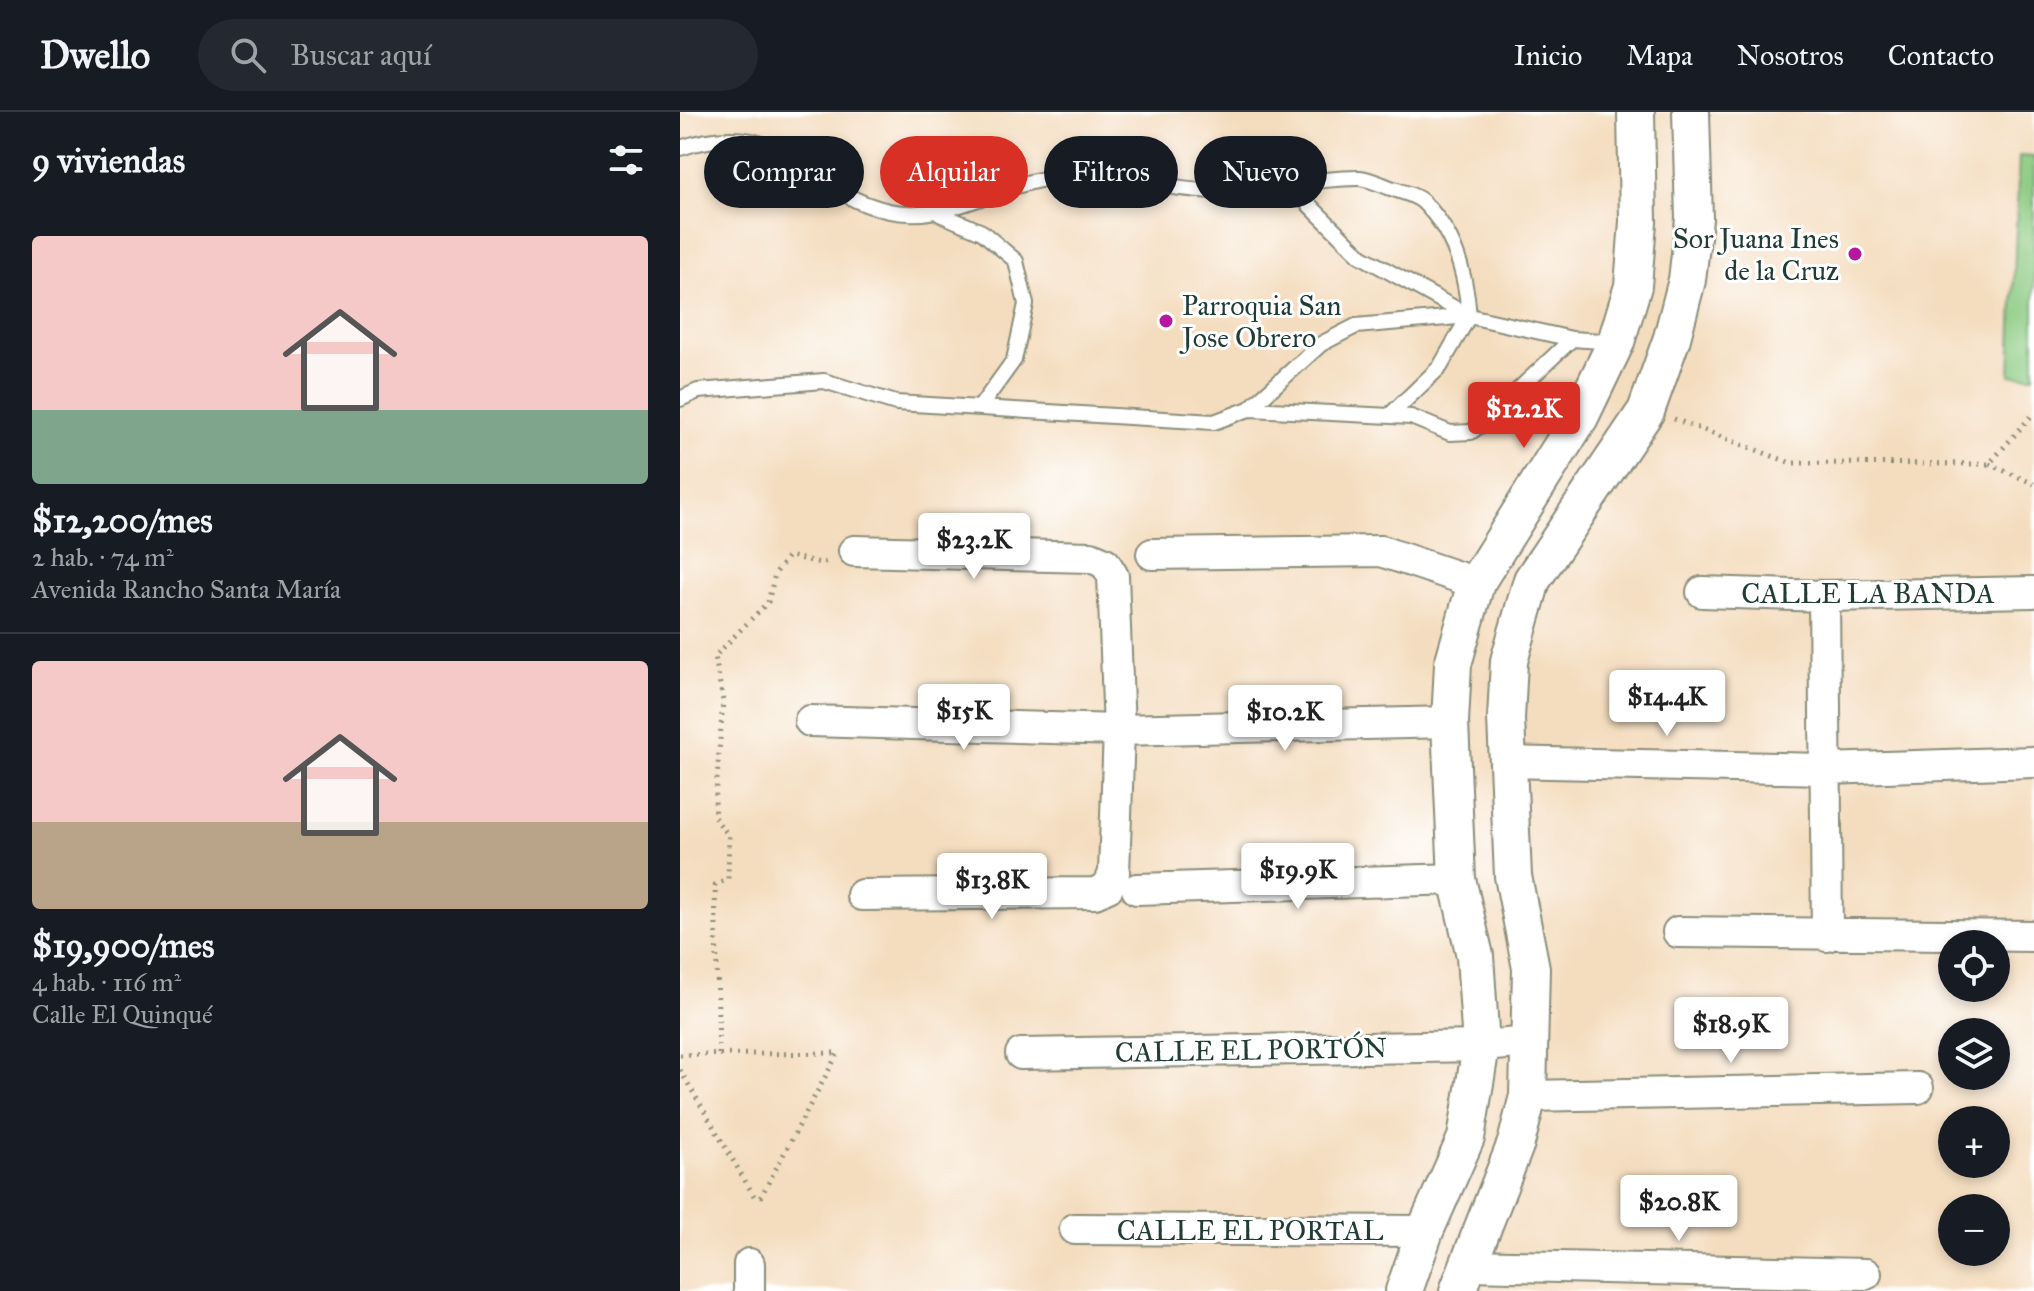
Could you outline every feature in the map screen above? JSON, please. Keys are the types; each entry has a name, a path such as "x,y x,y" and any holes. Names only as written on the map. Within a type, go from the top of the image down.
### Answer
{"street":[{"path":"1404,1291 1425,1231 1466,1138 1481,1046 1476,969 1457,879 1450,722 1453,664 1476,583 1580,417 1616,342 1633,286 1638,222 1636,112"},
{"path":"1691,112 1694,219 1687,280 1672,338 1646,411 1532,580 1509,661 1507,762 1513,876 1531,968 1532,1042 1528,1096 1516,1143 1463,1278 1866,1274"},
{"path":"854,551 1091,557 1105,563 1113,576 1119,730 1114,873 1123,888"},
{"path":"1152,554 1381,551 1476,583"},
{"name":"CALLE LA BANDA","path":"1702,592 1824,596 2034,592"},
{"path":"1824,596 1827,936"},
{"path":"810,721 1119,730 1450,722"},
{"path":"1507,762 1826,769 2034,762"},
{"path":"862,895 1095,893 1123,888 1457,879"},
{"path":"1678,932 2034,936"},
{"path":"1476,969 1531,968"},
{"name":"CALLE EL PORTÓN","path":"1021,1054 1481,1046 1532,1042"},
{"path":"1528,1096 1918,1088"},
{"name":"CALLE EL PORTAL","path":"1075,1229 1425,1231"}],"lane":[{"path":"680,148 707,138 763,140 810,167 845,194 889,211 940,214 982,232 1016,261 1026,304 1014,360 980,407"},
{"path":"940,214 965,202 1053,178 1116,180 1194,188"},
{"path":"1327,180 1363,178 1420,199 1447,233 1460,262 1469,316 1440,367 1389,416"},
{"path":"1312,208 1361,256 1469,316 1572,339 1616,342"},
{"path":"680,399 698,391 824,381 896,403 1214,422 1249,409 1321,344 1356,326 1469,316"},
{"path":"1249,409 1411,417 1450,433 1471,432 1572,339"}],"path":[{"path":"1646,411 1696,425 1791,463 1989,464 2034,484"},
{"path":"1989,464 2034,413"},
{"path":"719,1054 715,885 728,879 729,836 714,817 723,701 715,656 768,602 775,574 788,556 821,563 854,551"},
{"path":"680,1055 838,1053 758,1202 680,1070"}],"green space":[{"path":"2019,156 2034,157 2034,376 2010,375"}],"place":[{"name":"Sor Juana Ines de la Cruz","path":"1855,254"},
{"name":"Parroquia San Jose Obrero","path":"1166,321"}]}
